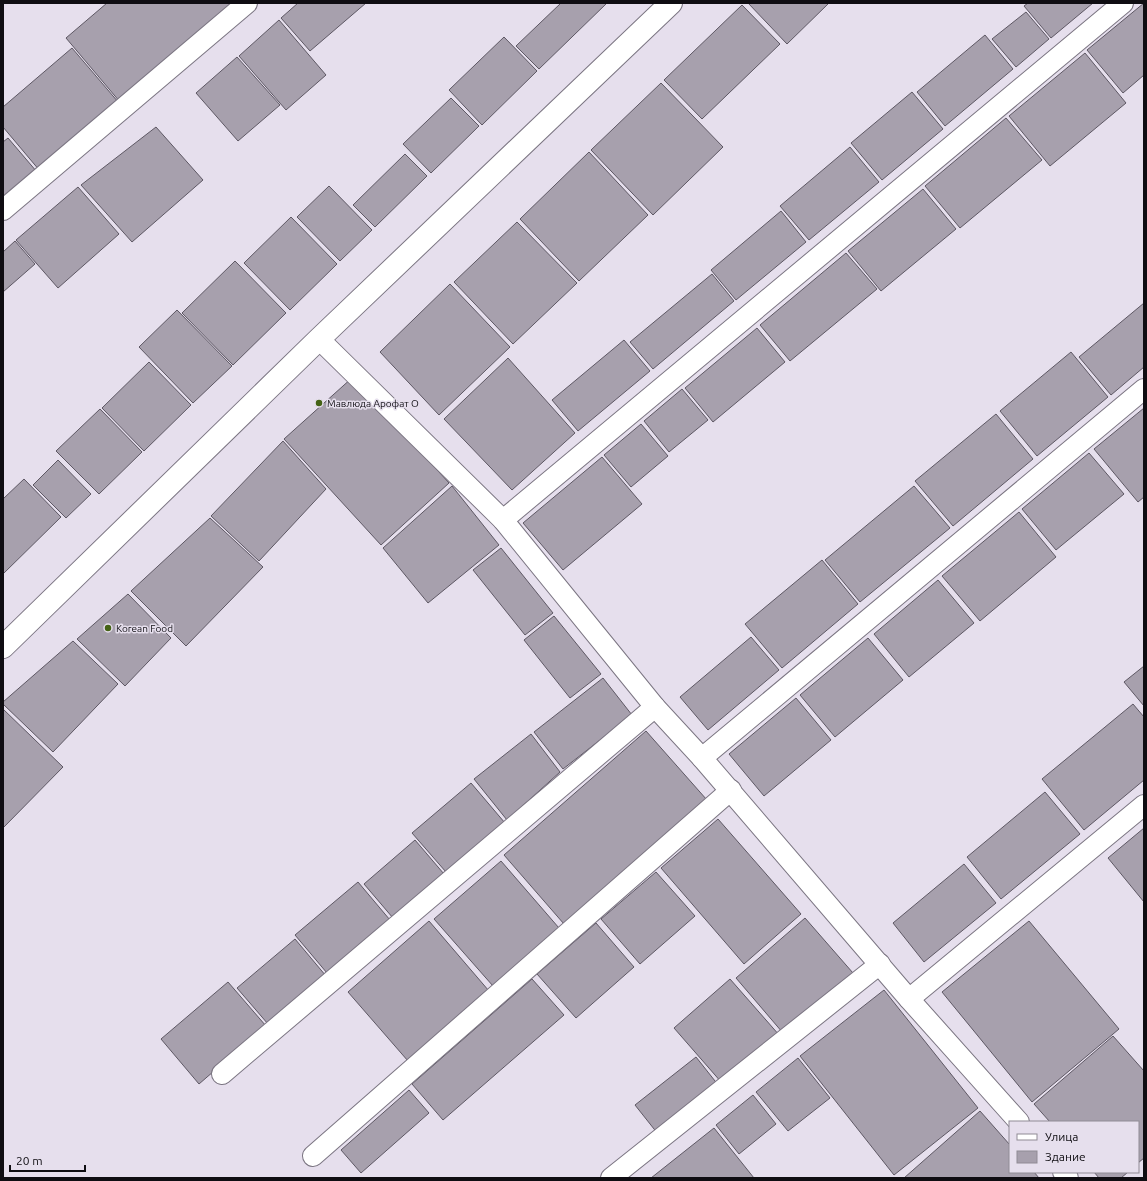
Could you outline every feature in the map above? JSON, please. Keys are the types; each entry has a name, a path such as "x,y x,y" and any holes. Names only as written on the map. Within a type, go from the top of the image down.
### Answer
{"main road":[{"path":"3,647 319,339 670,3"}],"street":[{"path":"3,210 247,3"},
{"path":"503,520 1122,3"},
{"path":"319,339 503,520 655,708 731,790 909,999 1018,1121"},
{"path":"702,758 1144,389"},
{"path":"222,1074 655,708"},
{"path":"313,1156 731,790"},
{"path":"909,999 1144,805"},
{"path":"611,1178 880,964"}],"building":[{"path":"107,3 229,3 233,7 120,102 66,38"},
{"path":"298,3 366,3 310,51 281,18"},
{"path":"561,3 607,3 539,69 516,46"},
{"path":"748,3 829,3 787,44"},
{"path":"1028,3 1093,3 1051,38 1024,6"},
{"path":"1144,3 1144,75 1123,93 1087,50"},
{"path":"742,5 780,44 702,119 664,80"},
{"path":"1026,12 1049,39 1016,67 992,39"},
{"path":"279,20 326,75 286,110 239,56"},
{"path":"985,35 1013,69 945,126 917,92"},
{"path":"504,37 537,71 482,125 449,90"},
{"path":"72,48 119,103 40,171 3,127 3,107"},
{"path":"1085,53 1126,103 1050,166 1009,116"},
{"path":"237,57 280,105 238,141 196,93"},
{"path":"661,83 723,147 653,215 591,150"},
{"path":"912,92 943,129 882,180 851,143"},
{"path":"451,98 479,126 431,173 403,144"},
{"path":"1006,118 1042,160 960,228 925,186"},
{"path":"156,127 203,180 132,242 81,185"},
{"path":"8,138 37,172 3,202 3,142"},
{"path":"850,147 879,182 809,240 780,206"},
{"path":"589,152 648,215 579,281 520,219"},
{"path":"405,154 427,176 375,227 353,205"},
{"path":"329,186 372,230 340,261 297,217"},
{"path":"78,187 119,234 58,288 16,240"},
{"path":"923,189 956,229 881,291 848,251"},
{"path":"781,211 806,242 736,300 711,270"},
{"path":"291,217 337,264 290,310 244,263"},
{"path":"517,222 577,283 513,344 454,282"},
{"path":"15,241 35,264 3,292 3,252"},
{"path":"846,253 877,289 790,361 760,325"},
{"path":"235,261 286,313 233,365 182,313"},
{"path":"712,274 734,301 653,369 630,342"},
{"path":"450,284 510,347 439,415 380,352"},
{"path":"1144,303 1144,367 1111,395 1079,357"},
{"path":"177,310 232,366 193,403 139,347"},
{"path":"757,328 785,362 713,422 685,388"},
{"path":"624,340 650,371 578,431 552,400"},
{"path":"1071,352 1108,397 1037,456 1000,411"},
{"path":"508,358 575,433 512,490 444,419"},
{"path":"149,362 191,405 144,451 102,408"},
{"path":"353,377 449,483 381,545 284,439"},
{"path":"682,389 708,420 669,452 644,421"},
{"path":"1144,408 1144,497 1138,502 1094,449"},
{"path":"100,409 142,452 99,494 56,451"},
{"path":"996,414 1033,459 953,526 915,481"},
{"path":"641,424 668,456 631,487 604,455"},
{"path":"283,441 326,489 259,561 211,516"},
{"path":"1089,453 1124,494 1056,550 1022,509"},
{"path":"602,457 642,504 563,570 523,523"},
{"path":"58,460 91,494 66,518 33,485"},
{"path":"24,479 61,517 3,574 3,499"},
{"path":"452,486 499,545 428,603 383,548"},
{"path":"914,486 950,528 860,602 825,560"},
{"path":"1019,512 1056,557 980,621 942,576"},
{"path":"210,518 263,567 186,646 131,591"},
{"path":"501,548 553,613 525,635 473,570"},
{"path":"822,560 858,604 782,668 745,624"},
{"path":"938,580 974,623 909,677 874,634"},
{"path":"128,594 171,638 125,686 77,639"},
{"path":"554,616 601,674 570,698 524,640"},
{"path":"751,637 779,670 708,730 680,697"},
{"path":"868,638 903,680 835,737 800,695"},
{"path":"73,641 118,684 53,752 3,704 3,702"},
{"path":"1144,666 1144,706 1124,682"},
{"path":"603,678 632,715 563,769 534,732"},
{"path":"796,698 831,740 764,796 729,754"},
{"path":"1133,704 1144,717 1144,780 1084,830 1042,779"},
{"path":"3,709 63,767 3,828"},
{"path":"646,731 707,800 564,924 504,855"},
{"path":"531,734 560,772 507,820 474,779"},
{"path":"471,783 505,823 446,872 412,833"},
{"path":"1045,792 1080,834 1001,899 967,857"},
{"path":"718,819 801,914 744,964 661,868"},
{"path":"1144,828 1144,902 1108,858"},
{"path":"415,840 444,874 393,918 364,884"},
{"path":"501,861 559,928 493,986 434,919"},
{"path":"964,864 996,903 924,962 893,923"},
{"path":"656,872 695,916 640,964 601,919"},
{"path":"358,882 390,920 327,973 295,935"},
{"path":"805,918 853,973 783,1033 736,978"},
{"path":"429,921 489,991 408,1061 348,992"},
{"path":"1029,921 1119,1029 1032,1102 942,992"},
{"path":"596,923 634,967 576,1018 537,974"},
{"path":"295,939 326,976 268,1024 237,988"},
{"path":"532,979 564,1015 443,1120 412,1084"},
{"path":"730,979 780,1036 722,1083 674,1028"},
{"path":"228,982 266,1026 199,1084 161,1039"},
{"path":"884,990 978,1108 894,1175 800,1056"},
{"path":"1113,1036 1144,1071 1144,1158 1139,1162 1139,1121 1049,1121 1034,1104"},
{"path":"696,1057 719,1086 658,1134 635,1105"},
{"path":"798,1058 830,1098 788,1131 756,1092"},
{"path":"409,1090 429,1113 361,1173 341,1150"},
{"path":"753,1095 776,1124 739,1154 716,1125"},
{"path":"980,1111 1009,1144 1009,1173 1035,1173 1039,1178 904,1178"},
{"path":"714,1128 754,1178 651,1178"},
{"path":"1095,1173 1127,1173 1121,1178 1099,1178"}],"place":[{"name":"Мавлюда Арофат О","path":"319,403"},
{"name":"Korean Food","path":"108,628"}]}
